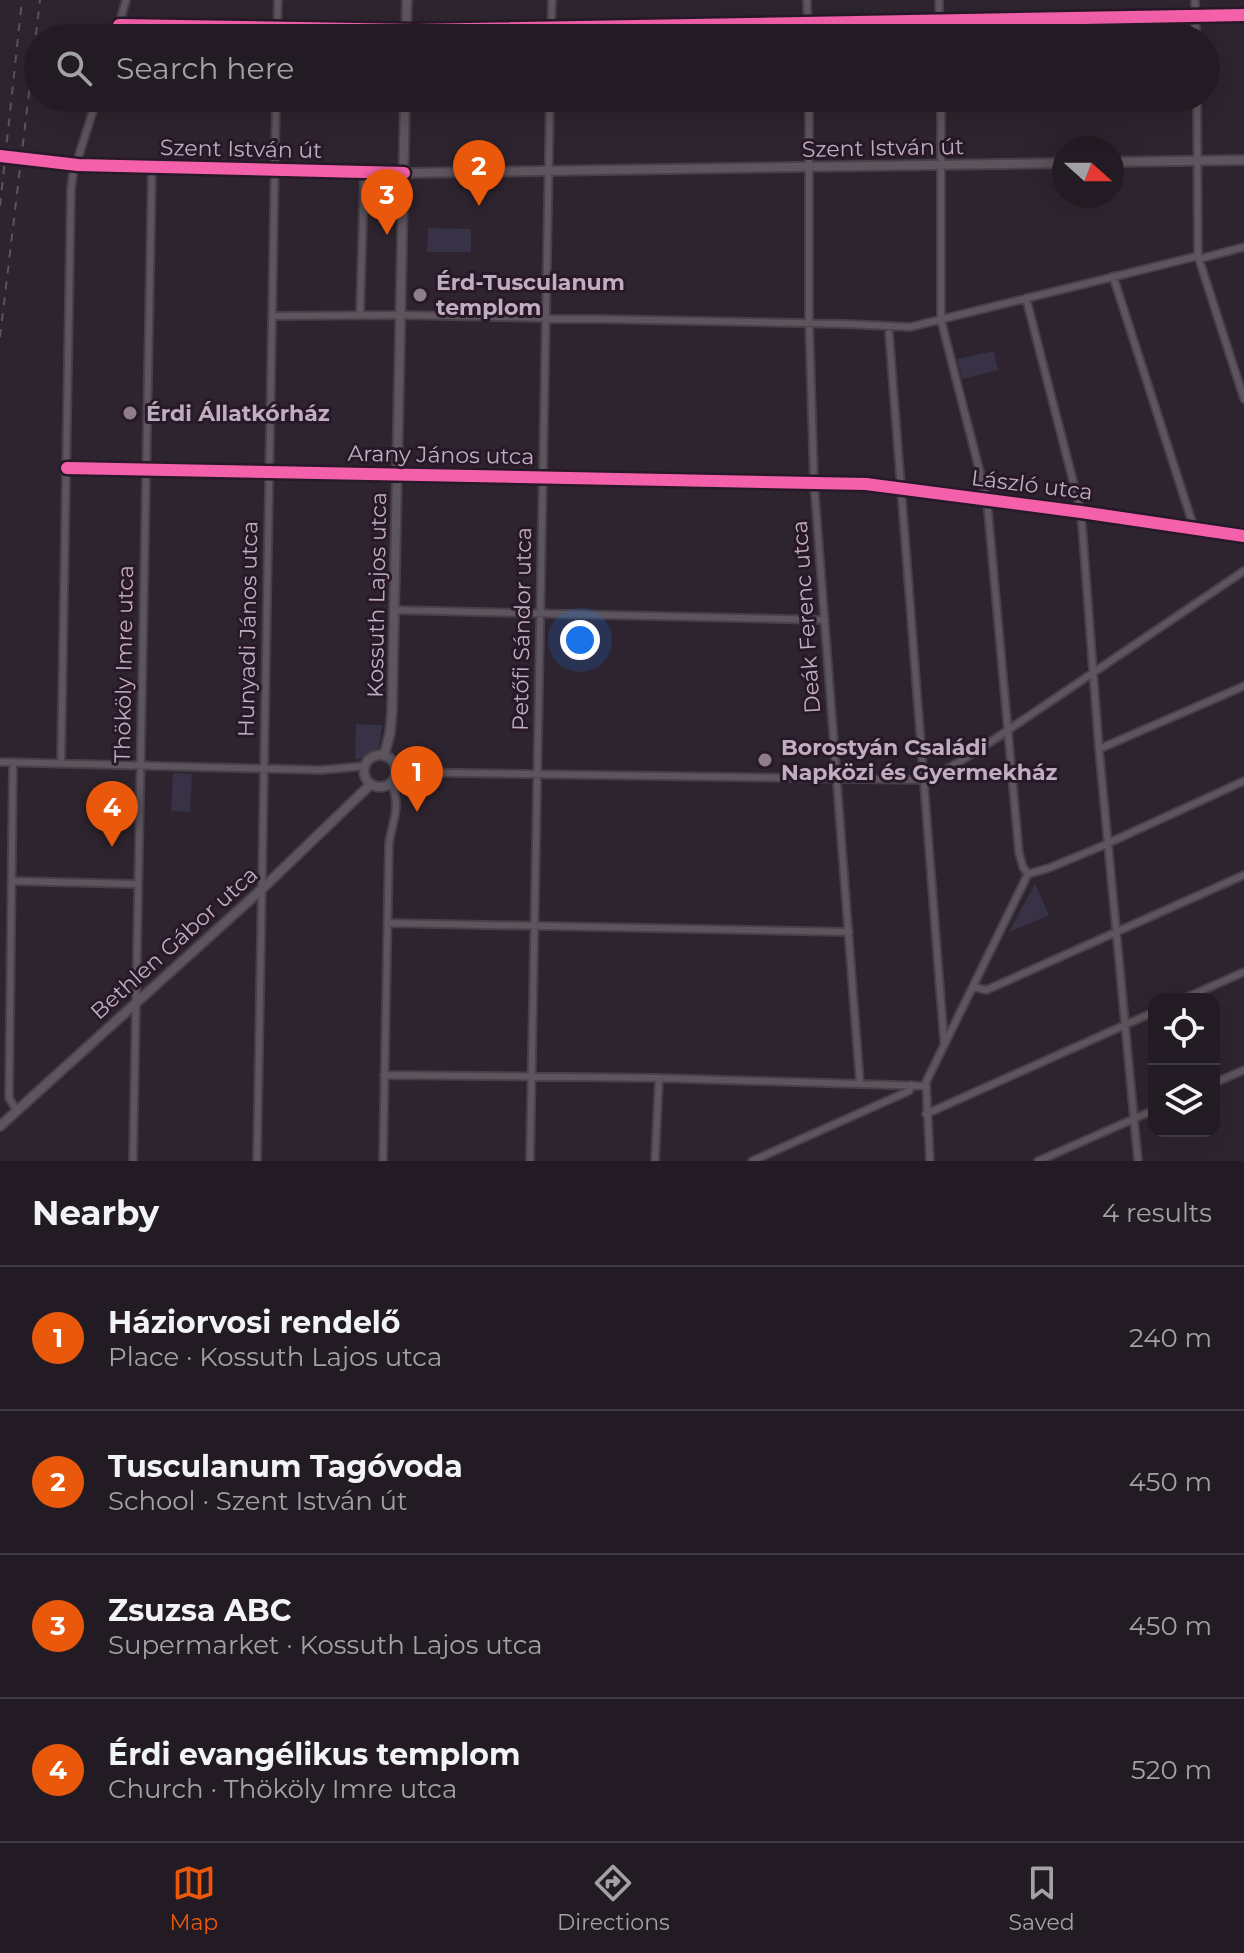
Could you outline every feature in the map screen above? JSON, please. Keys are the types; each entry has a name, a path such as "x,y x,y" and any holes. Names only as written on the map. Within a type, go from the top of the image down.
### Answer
{"street":[{"path":"119,24 126,0"},
{"path":"277,24 278,0"},
{"path":"406,24 407,0"},
{"path":"551,24 552,0"},
{"path":"807,0 807,22"},
{"path":"939,0 939,24"},
{"path":"1195,0 1196,24"},
{"path":"722,24 1244,15"},
{"path":"61,764 71,189 93,112"},
{"name":"Hunyadi János utca","path":"257,1161 276,112"},
{"name":"Kossuth Lajos utca","path":"384,756 392,723 405,112"},
{"name":"Petőfi Sándor utca","path":"530,1161 550,112"},
{"name":"Deák Ferenc utca","path":"809,112 814,483 860,1084"},
{"path":"941,112 941,320 987,500 1019,853 1028,874"},
{"path":"1197,112 1198,258 1244,399"},
{"name":"Szent István út","path":"0,156 78,165 404,173 1052,163"},
{"path":"1124,162 1244,160"},
{"name":"Thököly Imre utca","path":"133,1161 152,167"},
{"path":"360,315 364,179"},
{"path":"889,333 1113,276 1244,247"},
{"path":"1113,276 1194,528"},
{"path":"1026,298 1081,512 1099,749 1138,1161"},
{"path":"272,316 401,315 910,327"},
{"path":"879,326 889,333"},
{"path":"889,333 944,1041"},
{"path":"1235,373 1244,369"},
{"name":"Arany János utca","path":"67,468 814,483"},
{"name":"László utca","path":"814,483 866,484 1244,536"},
{"path":"396,772 932,779 1244,571"},
{"path":"395,610 825,620"},
{"path":"1099,749 1244,686"},
{"path":"383,1161 389,844 397,811 391,783 396,772 393,762 384,756 371,758 365,766 365,776 371,784 381,787 391,783"},
{"path":"0,762 321,770 365,766"},
{"path":"13,763 9,1098 17,1111"},
{"path":"930,1161 925,1086 944,1041 974,987 1028,874 1108,843 1244,781"},
{"name":"Bethlen Gábor utca","path":"0,1126 263,888 371,784"},
{"path":"974,987 991,988 1244,875"},
{"path":"12,881 136,884"},
{"path":"388,923 849,932"},
{"path":"1197,993 1244,972"},
{"path":"926,1114 1148,1015"},
{"path":"1220,1080 1244,1070"},
{"path":"384,1075 659,1078 925,1086"},
{"path":"655,1161 659,1078"},
{"path":"752,1161 909,1091 911,1085"},
{"path":"1038,1161 1148,1112"}],"shaded area":[{"path":"428,228 471,229 471,252 427,252"},
{"path":"994,351 998,370 962,379 957,359"},
{"path":"356,724 382,725 379,748 363,758 355,759"},
{"path":"173,773 192,774 190,812 171,811"},
{"path":"1035,884 1049,915 1009,932"}],"railway":[{"path":"0,206 22,0"},
{"path":"37,24 40,0"},
{"path":"0,337 27,112"}],"cycle path":[{"path":"747,24 1244,15"},
{"path":"0,156 78,165 404,173"},
{"path":"67,468 866,484 1244,536"}],"place":[{"name":"Tusculanum Tagóvoda","path":"479,206"},
{"name":"Zsuzsa ABC","path":"387,235"},
{"name":"Érd-Tusculanum templom","path":"420,295"},
{"name":"Érdi Állatkórház","path":"130,413"},
{"name":"Borostyán Családi Napközi és Gyermekház","path":"765,760"},
{"name":"Háziorvosi rendelő","path":"417,812"},
{"name":"Érdi evangélikus templom","path":"112,847"}]}
